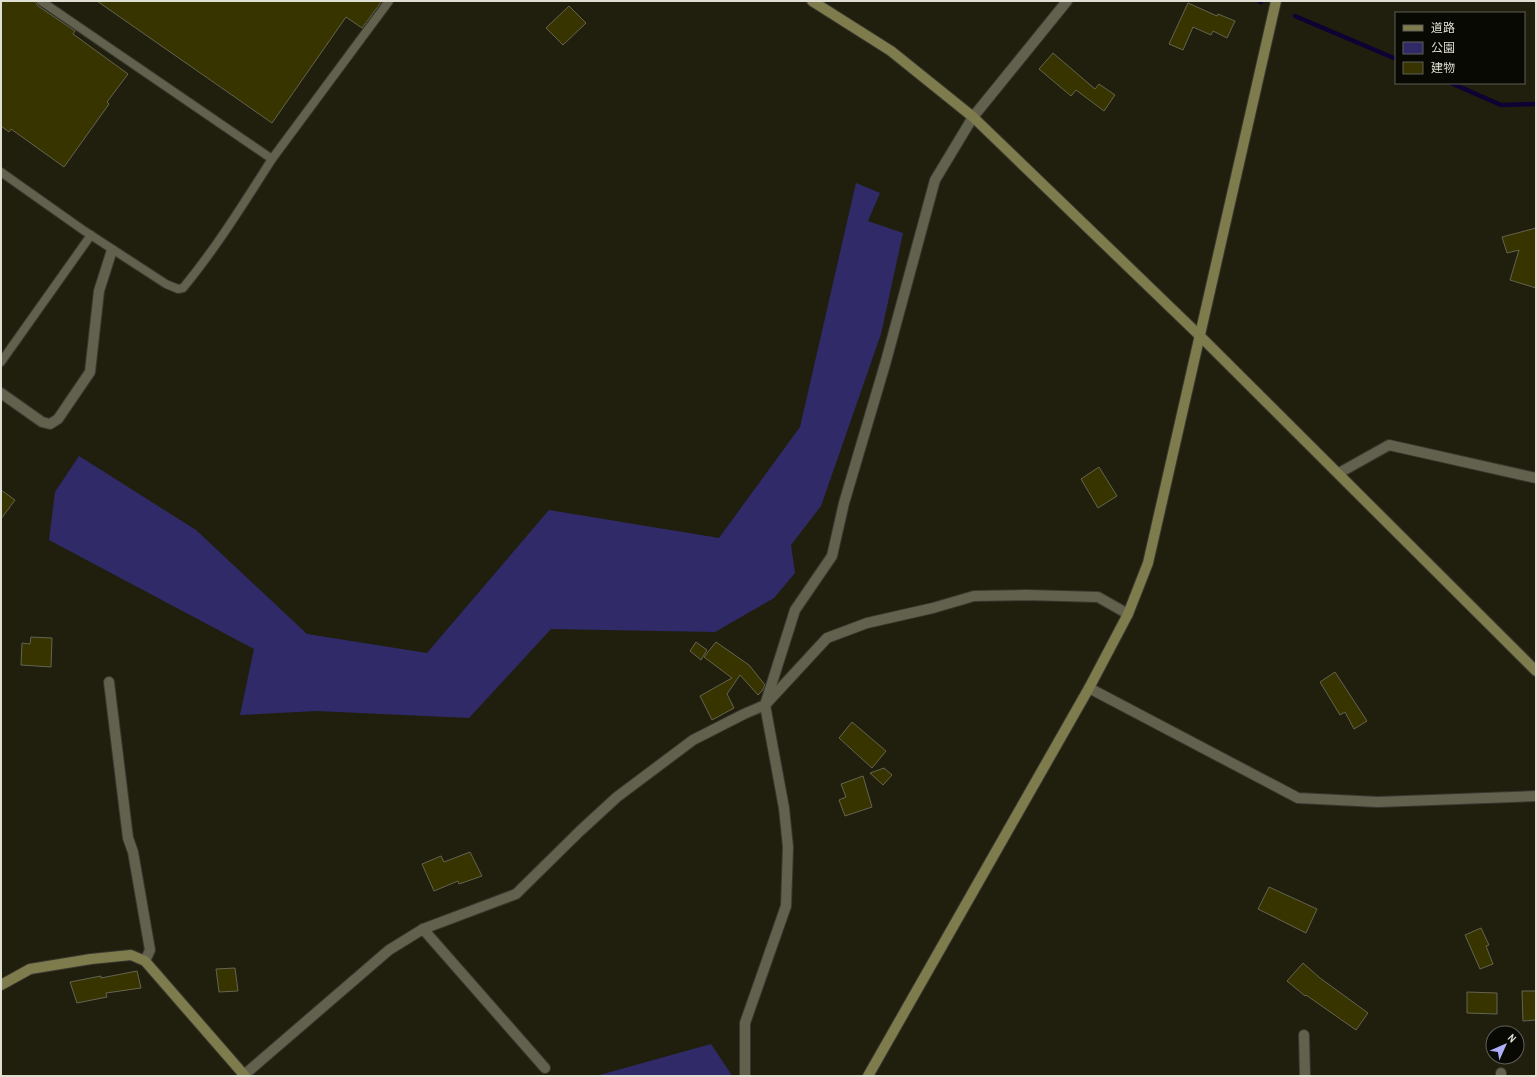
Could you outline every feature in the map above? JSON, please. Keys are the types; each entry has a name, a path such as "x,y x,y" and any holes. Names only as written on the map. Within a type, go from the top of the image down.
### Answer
{"street":[{"path":"812,1 891,51 973,117 1200,336 1536,671"},
{"path":"745,1076 745,1023 786,906 788,847 784,808 765,705 795,610 832,556 844,502 886,361 935,180 973,117 1066,1"},
{"path":"868,1076 1089,688 1128,614 1148,563 1276,1"},
{"path":"1,393 42,422 50,424 58,418 90,372 99,291 112,250"},
{"path":"1339,473 1389,445 1536,478"},
{"path":"1,985 30,969 91,959 131,955 145,961 245,1075 389,950 423,929 516,894 617,797 692,740 765,705 827,638 867,623 933,608 974,596 1026,595 1098,597 1128,614"},
{"path":"109,682 128,838 133,852 150,950 145,961"},
{"path":"1089,688 1298,798 1378,802 1536,796"},
{"path":"423,929 545,1068"},
{"path":"1304,1035 1305,1076"}],"lane":[{"path":"41,1 272,159"},
{"path":"1,172 112,250 166,284 178,289 183,288 198,270 230,224 272,159 389,1"},
{"path":"1,362 91,235"}],"green space":[{"path":"856,183 880,193 868,221 903,233 881,334 821,506 791,545 795,573 774,598 715,632 551,629 469,718 317,711 240,715 254,649 49,540 55,492 79,456 196,530 307,634 427,653 549,510 719,538 800,427"},
{"path":"711,1044 731,1074 730,1076 596,1076"}],"building":[{"path":"1,1 35,1 38,6 75,31 73,34 128,74 107,102 109,104 64,167 11,129 9,132 1,126"},
{"path":"97,1 382,1 362,28 346,17 272,123"},
{"path":"1188,3 1217,16 1218,14 1235,21 1227,38 1213,31 1211,35 1193,27 1183,50 1169,44"},
{"path":"569,6 586,23 563,45 546,28"},
{"path":"1053,53 1095,89 1099,84 1115,95 1104,111 1076,90 1071,96 1039,69"},
{"path":"1536,228 1536,288 1510,280 1519,250 1507,253 1502,237"},
{"path":"1099,467 1117,496 1098,508 1081,479"},
{"path":"1,490 15,500 1,519"},
{"path":"31,637 52,638 51,667 21,665 22,643 30,644"},
{"path":"696,642 707,650 701,660 690,651"},
{"path":"716,642 749,665 765,685 758,695 740,675 727,694 734,708 712,720 700,696 732,678 704,657"},
{"path":"1335,672 1367,721 1354,729 1345,712 1340,715 1320,682"},
{"path":"852,722 886,751 872,768 839,738"},
{"path":"884,768 892,775 883,785 870,773"},
{"path":"863,776 872,807 845,816 839,800 846,797 841,784"},
{"path":"470,852 482,876 459,884 458,881 434,891 422,864 441,856 444,862"},
{"path":"1269,887 1317,909 1306,933 1258,909"},
{"path":"1481,928 1489,945 1486,946 1493,964 1480,969 1465,935"},
{"path":"1303,963 1320,978 1368,1013 1356,1030 1306,995 1305,996 1287,981"},
{"path":"235,968 238,991 219,992 216,969"},
{"path":"137,971 141,988 106,993 107,997 77,1003 70,982"},
{"path":"1522,991 1536,991 1536,1020 1523,1021"},
{"path":"1467,992 1497,993 1497,1014 1467,1013"}],"waterway":[{"path":"1295,16 1395,59"},
{"path":"1453,84 1501,105 1536,104"}]}
